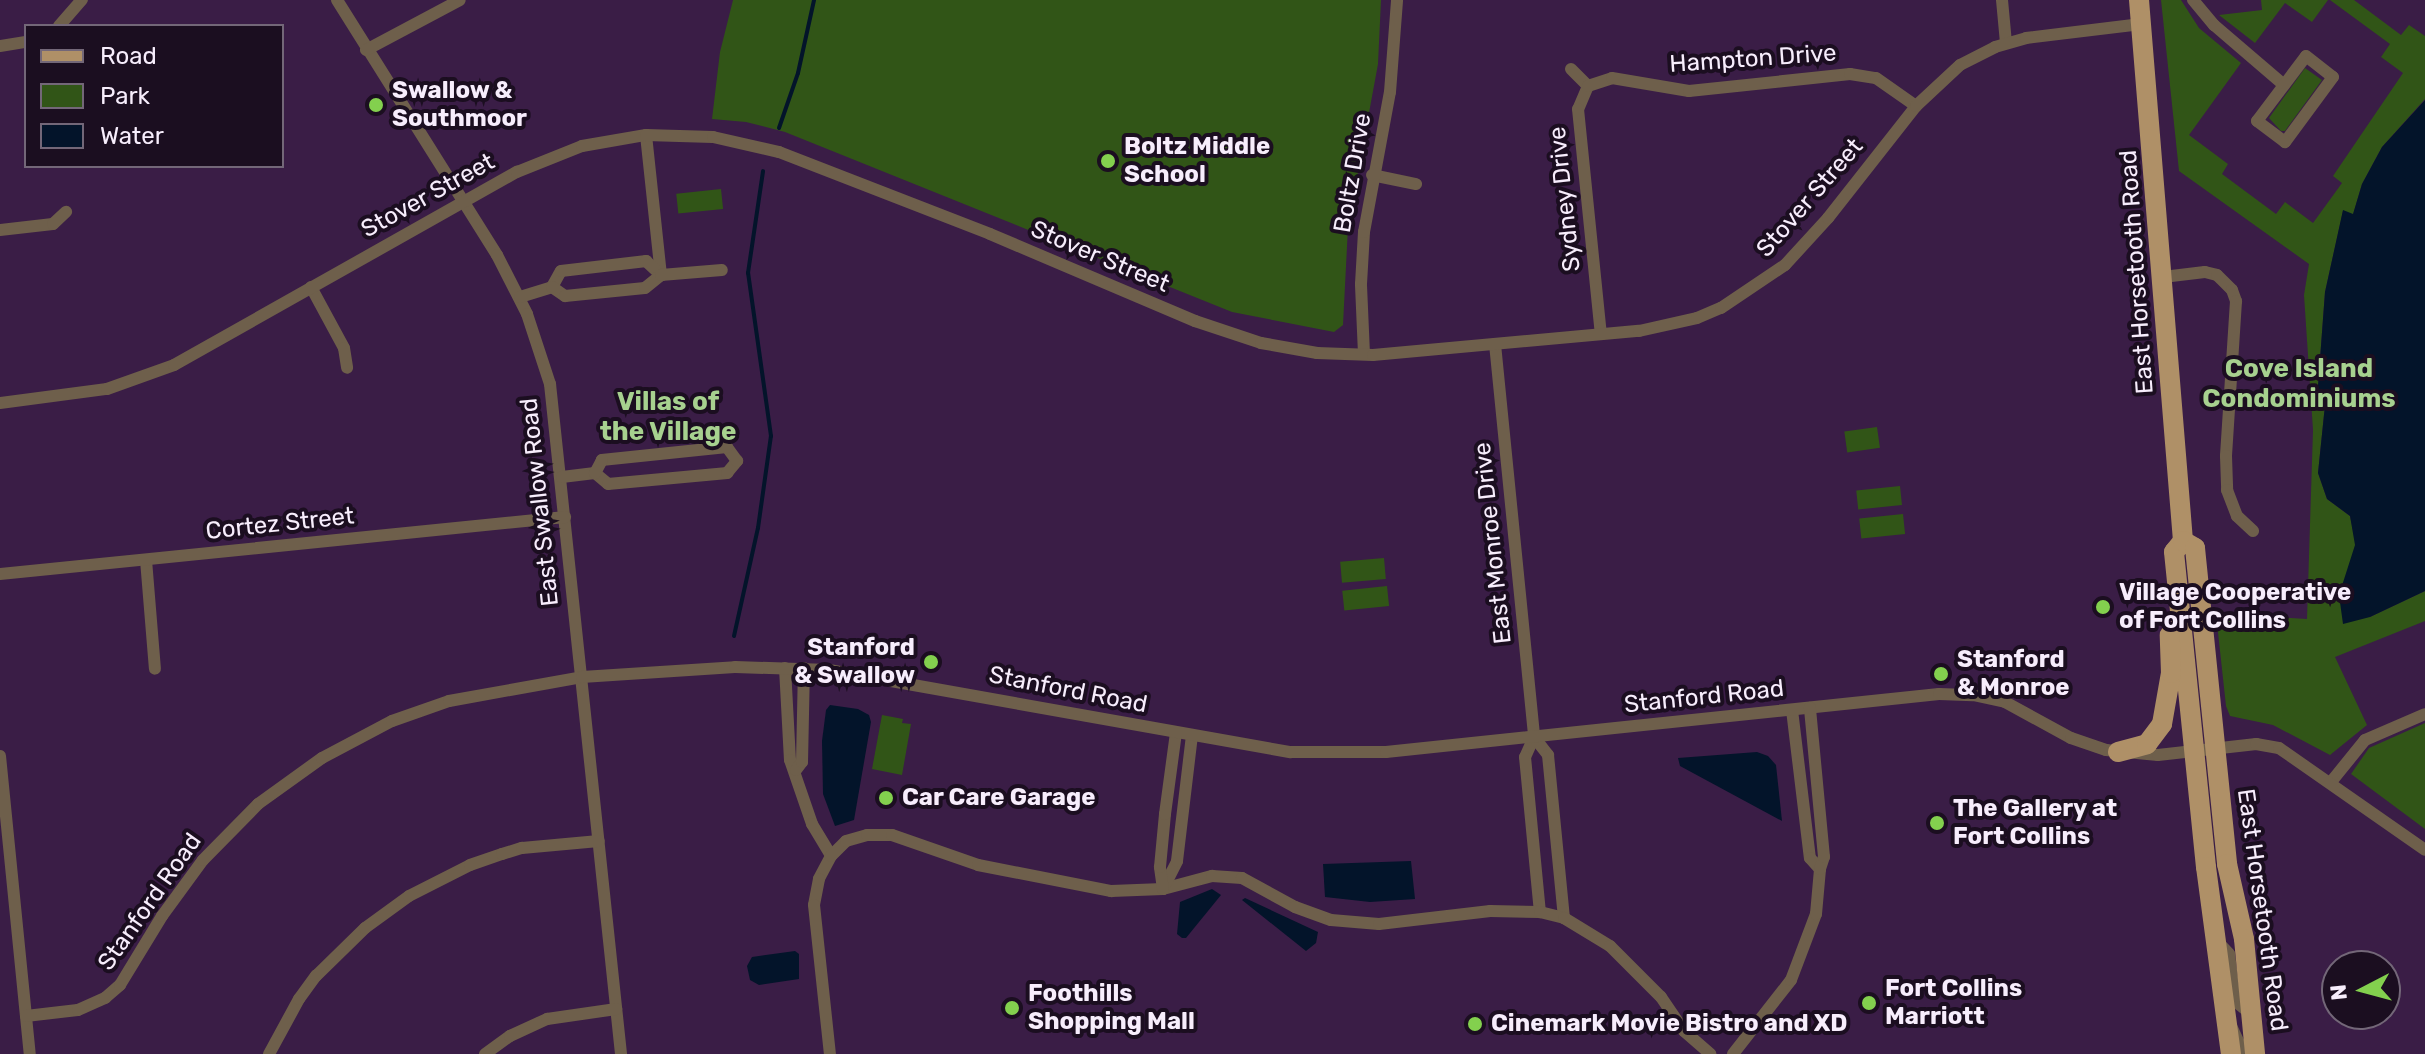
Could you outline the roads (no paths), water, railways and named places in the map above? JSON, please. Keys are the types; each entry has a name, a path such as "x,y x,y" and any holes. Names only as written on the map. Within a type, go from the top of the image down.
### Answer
{"main road":[{"name":"East Horsetooth Road","path":"2139,0 2163,277 2179,548 2205,751 2244,939 2255,1054"},
{"path":"2118,752 2147,744 2162,724 2172,659 2166,564 2179,548"},
{"name":"East Horsetooth Road","path":"2205,751 2206,867 2231,1054"}],"street":[{"path":"61,24 82,0"},
{"name":"East Swallow Road","path":"337,0 520,297 550,384 621,1054"},
{"path":"366,50 460,0"},
{"name":"Boltz Drive","path":"1364,354 1361,284 1372,175 1390,92 1397,0"},
{"path":"2002,0 2006,43"},
{"path":"2193,0 2214,25 2284,85"},
{"name":"Stover Street","path":"0,403 72,396 148,376 200,352 462,200 549,157 593,144 646,135 713,137 764,147 979,230 1227,333 1296,350 1364,354 1639,331 1697,318 1768,279 1828,218 1916,106 1960,65 2006,43 2141,24"},
{"path":"0,46 24,42"},
{"path":"2306,56 2333,77 2285,142 2257,121 2284,85 2306,56"},
{"path":"1571,69 1588,86"},
{"name":"Hampton Drive","path":"1588,86 1612,78 1689,91 1863,75 1887,84 1916,106"},
{"name":"Sydney Drive","path":"1588,86 1578,109 1601,334"},
{"path":"646,135 661,275"},
{"path":"1372,175 1416,184"},
{"path":"0,230 53,224 66,212"},
{"path":"520,297 552,287 561,271 646,261 661,275"},
{"path":"552,287 565,296 645,288 661,275 722,270"},
{"path":"2163,277 2205,272 2217,275 2232,290 2236,301 2226,456 2227,490 2237,516 2253,531"},
{"path":"311,287 344,348 347,368"},
{"name":"East Monroe Drive","path":"1495,344 1534,737 1525,757 1540,912"},
{"path":"562,477 595,473 608,484 727,473 737,461 727,447 602,460 595,473"},
{"name":"Cortez Street","path":"0,574 565,517"},
{"path":"146,560 155,669"},
{"name":"Stanford Road","path":"26,1016 78,1010 105,998 120,985 162,916 203,860 258,804 322,758 392,721 449,701 582,677 735,667 804,668 885,678 1291,752 1377,752 1939,694 1973,695 2005,702 2071,738 2118,752 2158,755 2256,744 2279,748 2425,850"},
{"path":"785,668 790,760 796,770 812,824 831,856"},
{"path":"796,770 802,762 804,668"},
{"path":"1733,1054 1776,1003 1800,962 1816,914 1824,857 1810,708"},
{"path":"1792,710 1810,858 1820,869"},
{"path":"2331,782 2365,740 2425,714"},
{"path":"1163,889 1161,854 1176,733"},
{"path":"1163,889 1176,863 1192,735"},
{"name":"East Monroe Drive","path":"1534,737 1548,755 1564,918"},
{"path":"0,756 30,1054"},
{"path":"830,1054 814,905 819,879 831,856 846,841 867,835 892,835 978,865 1111,891 1163,889 1212,876 1242,878 1315,916 1358,923 1409,922 1490,911 1540,912 1564,918 1610,946 1639,971 1684,1031 1710,1054"},
{"path":"269,1054 299,999 334,956 365,928 409,896 459,870 522,848 599,841"},
{"path":"2218,942 2229,954 2235,1001 2251,1014"},
{"path":"485,1054 510,1036 547,1019 616,1009"},
{"path":"2227,1020 2244,1054"}],"water":[{"path":"2425,100 2425,591 2370,617 2343,624 2339,595 2355,545 2350,516 2327,499 2318,473 2325,405 2318,386 2325,292 2343,210 2353,214 2362,184 2382,147"},
{"path":"830,705 858,709 869,715 871,722 854,820 835,826 823,794 822,741 826,710"},
{"path":"1757,752 1768,756 1776,765 1782,821 1680,766 1678,758"},
{"path":"1411,861 1415,899 1370,902 1325,897 1323,864"},
{"path":"1212,889 1221,895 1186,938 1182,938 1177,934 1180,902"},
{"path":"1245,898 1318,932 1316,943 1306,951 1242,900"},
{"path":"795,951 799,954 799,979 759,985 750,980 747,966 752,957"}],"waterway":[{"path":"779,128 798,73 814,0"},
{"path":"734,636 758,528 771,436 748,273 763,171"}],"place":[{"name":"Swallow & Southmoor","path":"376,105"},
{"name":"Boltz Middle School","path":"1108,161"},
{"name":"Village Cooperative of Fort Collins","path":"2103,607"},
{"name":"Stanford & Swallow","path":"931,662"},
{"name":"Stanford & Monroe","path":"1941,674"},
{"name":"Car Care Garage","path":"886,798"},
{"name":"The Gallery at Fort Collins","path":"1937,823"},
{"name":"Fort Collins Marriott","path":"1869,1003"},
{"name":"Foothills Shopping Mall","path":"1012,1008"},
{"name":"Cinemark Movie Bistro and XD","path":"1475,1024"}],"district":[{"name":"Cove Island Condominiums","path":"2299,384"},
{"name":"Villas of the Village","path":"668,417"}]}
